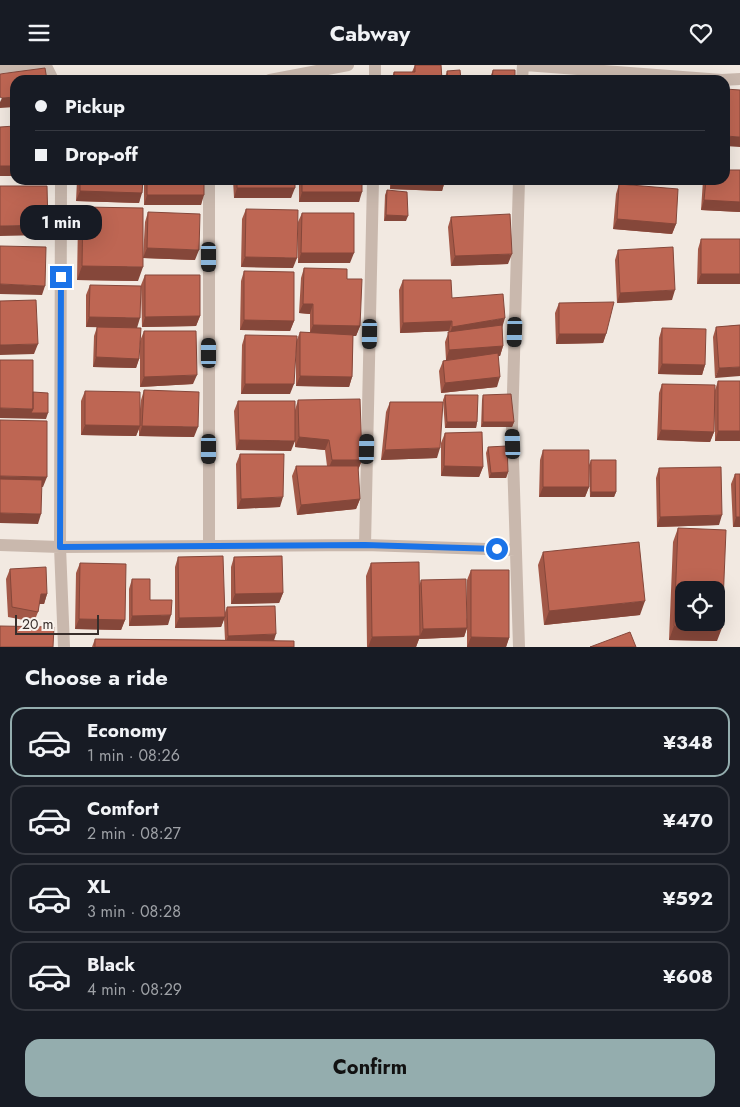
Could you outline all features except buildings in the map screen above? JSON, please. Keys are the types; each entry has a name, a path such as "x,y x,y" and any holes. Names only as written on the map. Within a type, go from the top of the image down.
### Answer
{"street":[{"path":"296,75 348,65"},
{"path":"524,65 656,75"},
{"path":"0,67 46,66 50,75"},
{"path":"61,185 60,547 64,647"},
{"path":"209,185 209,545"},
{"path":"365,545 373,185"},
{"path":"519,185 512,427 520,647"},
{"path":"0,545 60,547 365,545 515,550"}],"route":[{"path":"61,277 60,547 365,545 497,549"}]}
